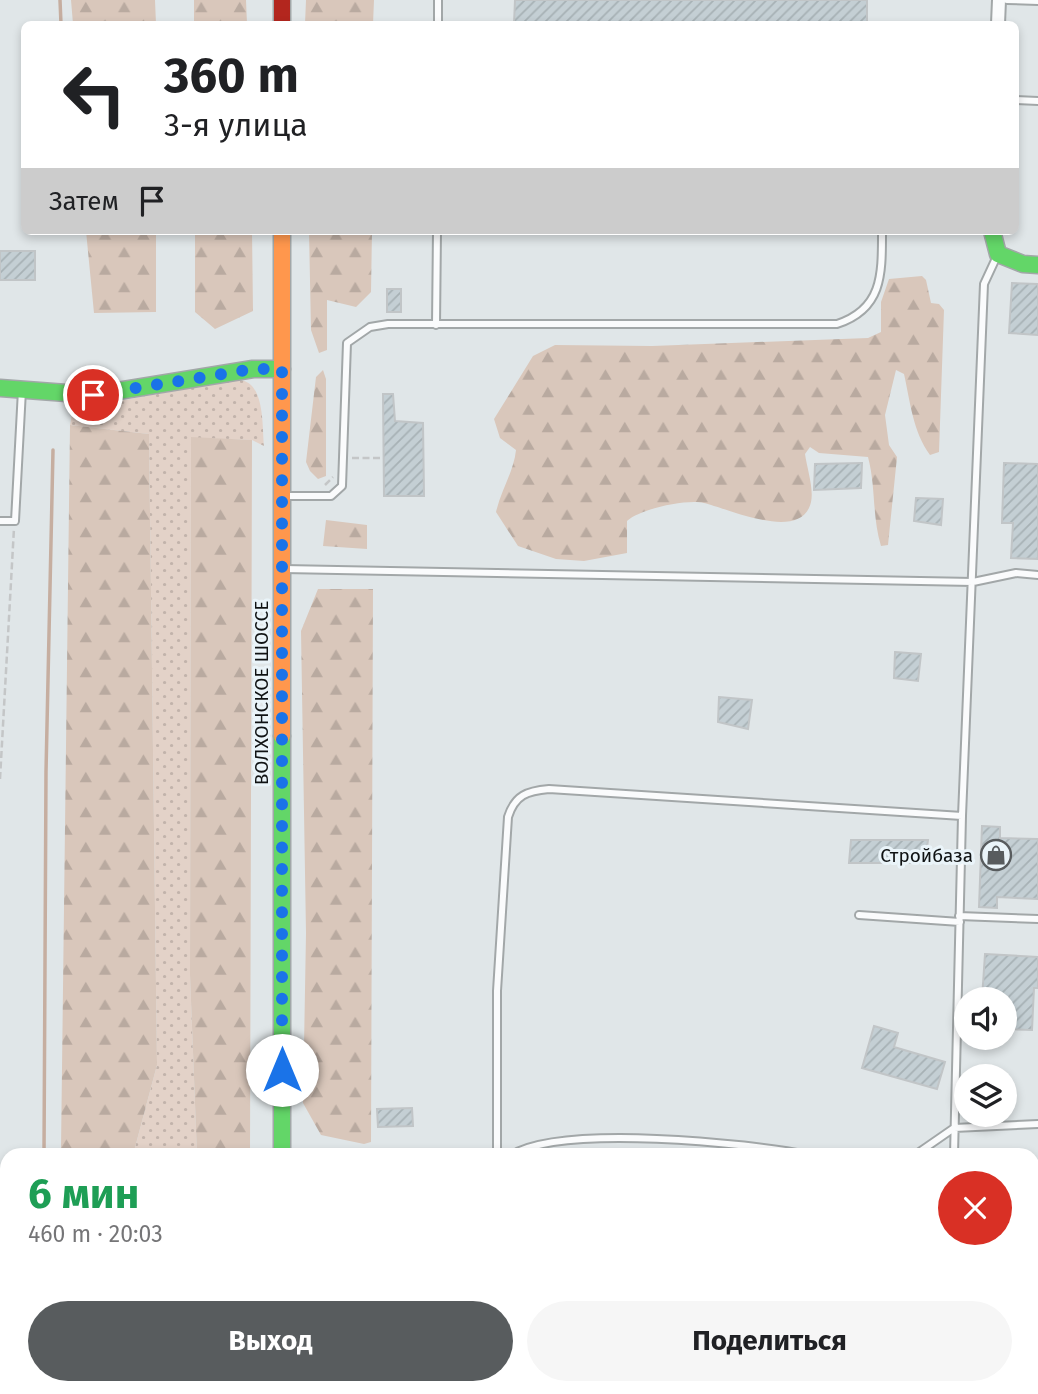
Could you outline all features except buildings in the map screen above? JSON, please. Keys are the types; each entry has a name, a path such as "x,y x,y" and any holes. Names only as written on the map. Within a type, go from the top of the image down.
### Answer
{"main road":[{"path":"282,0 282,21"},
{"name":"ВОЛХОНСКОЕ ШОССЕ","path":"282,235 282,1148"},
{"path":"993,235 998,254 1023,264 1038,265"},
{"path":"0,388 93,395 253,369 282,369"}],"street":[{"path":"998,21 999,0"}],"lane":[{"path":"438,0 438,21"},
{"path":"1007,0 1038,1"},
{"path":"1019,100 1038,101"},
{"path":"436,325 437,235"},
{"path":"282,496 331,496 342,486 347,343 370,327 837,324 865,312 874,298 882,254 882,235"},
{"path":"954,1148 962,816 984,284 998,254"},
{"path":"0,521 15,521 22,388"},
{"path":"282,569 973,582 1017,573 1038,575"},
{"path":"497,1148 497,991 508,817 519,796 531,790 549,789 962,816"},
{"path":"859,915 1038,919"},
{"path":"925,1148 954,1128 1038,1124"},
{"path":"536,1148 554,1143 611,1137 775,1148"}],"path":[{"path":"0,779 15,521"}],"shaded area":[{"path":"237,380 253,387 262,416 264,446 252,440 191,438 190,975 197,1148 135,1148 157,1065 149,434 70,425 73,409"}],"green space":[{"path":"71,0 155,0 156,21 73,21"},
{"path":"194,0 246,0 247,21 194,21"},
{"path":"306,0 374,0 373,21 305,21"},
{"path":"86,235 156,235 156,312 94,313"},
{"path":"195,235 252,235 253,311 215,329 195,312"},
{"path":"309,235 372,235 371,292 356,307 327,300 327,350 319,353 311,330"},
{"path":"922,276 926,280 931,303 939,304 944,310 939,452 930,455 924,446 913,416 904,374 896,370 885,415 889,445 897,457 888,545 881,546 878,535 868,457 819,453 810,447 805,454 811,485 811,502 805,514 794,520 764,520 696,502 664,506 627,521 627,553 584,561 556,559 518,546 496,512 516,450 500,438 494,419 533,356 555,345 652,346 868,338 881,332 881,302 889,279"},
{"path":"323,370 326,379 326,476 318,479 306,462 316,377"},
{"path":"70,425 149,434 157,1065 135,1148 61,1148"},
{"path":"191,437 252,440 250,1148 197,1148 190,975"},
{"path":"326,520 367,525 367,549 323,546"},
{"path":"318,589 373,589 371,1142 364,1144 321,1135 303,1103 306,933 301,631"}],"waterway":[{"path":"60,0 61,21"},
{"path":"44,1148 46,772 53,450"}],"traffic: fast":[{"path":"993,235 998,254 1023,264 1038,265"},
{"path":"0,388 93,395 253,369 282,369"},
{"path":"282,736 282,1148"}],"traffic: slow":[{"path":"282,235 282,736"}],"traffic: jam":[{"path":"282,0 282,21"}],"place":[{"name":"Стройбаза","path":"996,855"}],"route":[{"path":"93,395 253,369 282,369 282,1070"}]}
